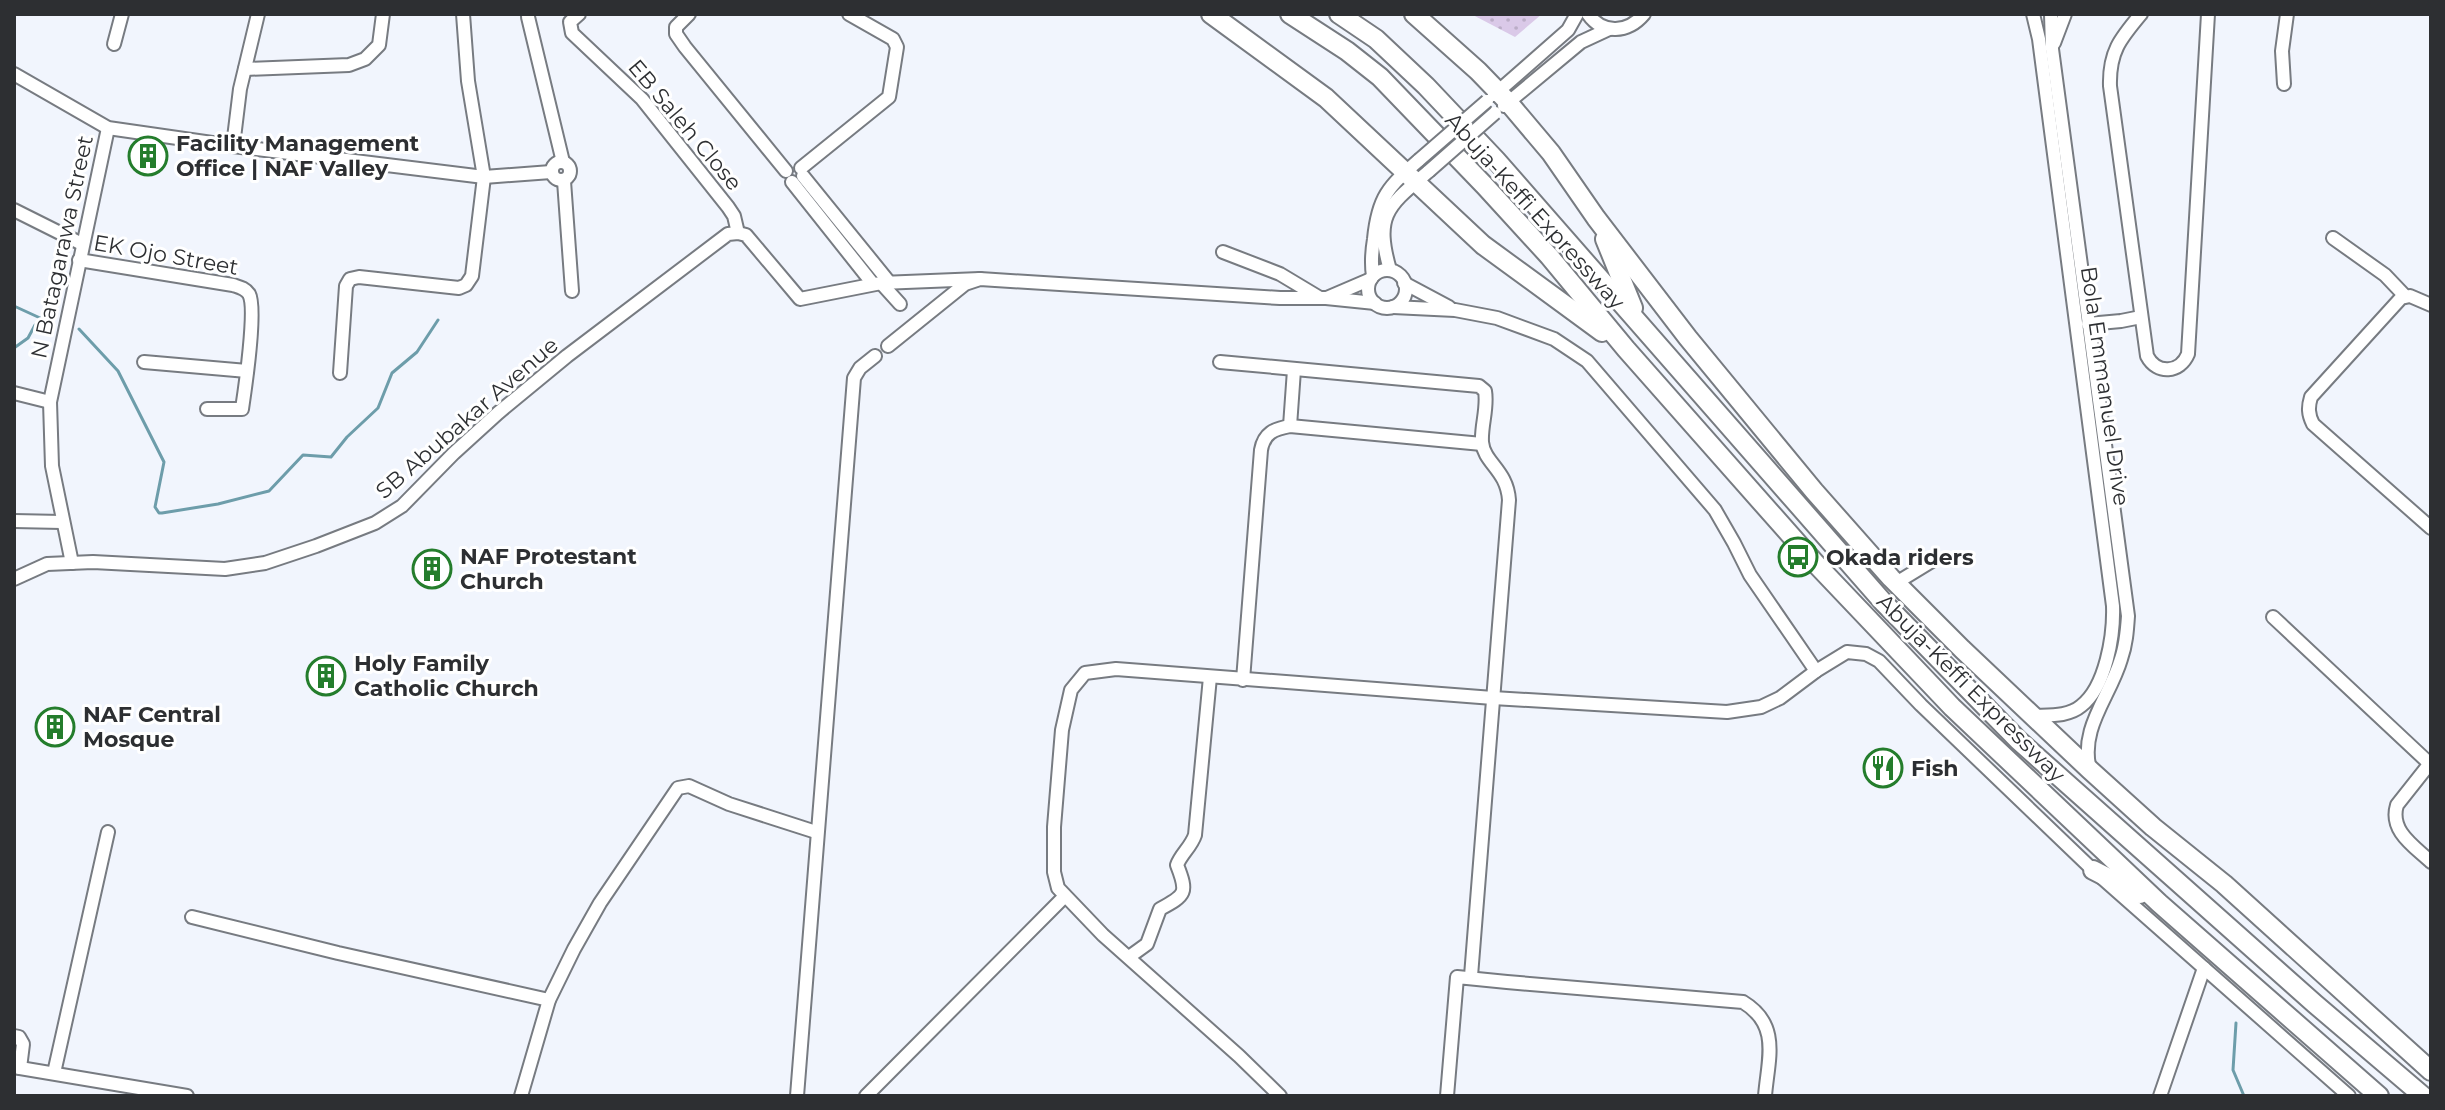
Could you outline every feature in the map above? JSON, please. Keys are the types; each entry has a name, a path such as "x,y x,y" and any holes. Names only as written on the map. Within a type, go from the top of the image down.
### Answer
{"highway":[{"path":"1211,14 1326,98 1417,172 1483,245 1626,349"},
{"name":"Abuja-Keffi Expressway","path":"1290,14 1380,77 1549,256 1626,349 1867,620 1952,707 2159,903 2379,1096"},
{"name":"Abuja-Keffi Expressway","path":"1339,14 1376,39 1426,86 1496,160 1828,541 2018,740 2423,1096"},
{"name":"Abuja-Keffi Expressway","path":"1414,14 1497,102 1551,153 1596,218 1688,338 1814,491 1896,583 2090,770 2153,827 2224,884 2431,1071"},
{"path":"1596,218 1638,321"},
{"path":"2093,870 2159,903"},
{"path":"2224,884 2266,959"}],"street":[{"path":"114,44 122,14"},
{"path":"233,146 245,69 258,14"},
{"path":"245,69 349,65 365,59 379,45 383,14"},
{"path":"340,373 346,286 350,279 359,277 459,288 466,285 472,276 484,177 468,81 463,14"},
{"name":"EB Saleh Close","path":"579,14 570,22 572,33 662,122 734,216 733,233"},
{"path":"689,14 676,27 676,34 796,174 865,265 900,304"},
{"path":"796,174 889,97 897,47 893,39 849,14"},
{"path":"1375,303 1368,289 1372,277 1371,261 1377,211 1387,191 1417,172 1497,102 1568,30 1577,14"},
{"path":"1588,14 1609,29"},
{"path":"1497,102 1581,42 1609,29 1629,27 1644,14"},
{"name":"Bola Emmanuel Drive","path":"2032,716 2067,713 2081,706 2094,692 2110,649 2114,628 2033,14"},
{"name":"Bola Emmanuel Drive","path":"2051,14 2052,49 2128,616 2121,660 2091,727 2087,757 2090,770"},
{"path":"2052,49 2065,14"},
{"path":"2141,14 2122,36 2113,54 2110,86 2147,356 2151,363 2167,370 2184,363 2188,354 2208,14"},
{"path":"2284,84 2282,51 2287,14"},
{"path":"528,17 563,162"},
{"path":"14,74 108,128 484,177 551,172"},
{"name":"N Batagarawa Street","path":"72,563 52,466 50,402 108,128"},
{"path":"551,172 554,164 563,162 570,166 570,175 564,181 572,291"},
{"path":"551,172 555,179 564,181"},
{"path":"1390,270 1384,246 1386,214 1417,172"},
{"path":"14,210 82,244"},
{"path":"733,233 746,235 800,299 881,283 980,279 1323,298 1375,303 1384,307 1455,310 1497,318 1540,333 1587,361 1715,510 1750,575 1816,671"},
{"name":"SB Abubakar Avenue","path":"14,579 47,564 225,569 265,563 375,523 402,506 454,453 532,384 733,233"},
{"path":"2333,238 2385,275 2405,296 2431,305"},
{"path":"1223,252 1280,274 1323,298"},
{"name":"EK Ojo Street","path":"79,260 246,289 251,297 247,371"},
{"path":"1323,298 1390,270 1399,275 1404,283 1455,310"},
{"path":"888,346 965,284 980,279"},
{"path":"1393,307 1404,297 1404,283"},
{"path":"2405,296 2392,306 2311,397 2309,415 2313,424 2431,528"},
{"path":"2088,324 2141,317"},
{"path":"797,1096 854,378 860,368 875,356"},
{"path":"144,362 247,371 242,409 207,409"},
{"path":"1220,362 1479,386 1485,391 1487,399 1482,444 1505,481 1509,500 1471,976"},
{"path":"1290,426 1294,370"},
{"path":"14,393 50,402"},
{"path":"1243,680 1261,450 1263,441 1271,432 1290,426 1482,444"},
{"path":"14,521 62,522"},
{"path":"1896,583 1932,561"},
{"path":"2273,617 2430,763 2397,805 2394,821 2400,832 2431,862"},
{"path":"1280,1096 1058,888 1054,872 1054,827 1062,730 1071,690 1080,678 1092,671 1116,669 1714,712 1761,707 1780,698 1847,652 1866,654 1879,661 2093,870 2349,1096"},
{"path":"1129,957 1147,944 1160,909 1178,899 1184,886 1184,877 1177,865 1195,835 1210,677"},
{"path":"521,1096 549,1000 600,903 678,788 689,786 729,804 816,832"},
{"path":"54,1073 108,832"},
{"path":"866,1096 1065,896"},
{"path":"192,917 549,1000"},
{"path":"2160,1096 2204,968"},
{"path":"1447,1096 1457,977 1471,976 1507,982 1743,1002 1762,1017 1770,1037 1765,1096"},
{"path":"14,1036 19,1037 23,1044 17,1067 187,1096"}],"shaded area":[{"path":"1471,14 1542,14 1515,37"}],"waterway":[{"path":"14,306 51,323"},
{"path":"79,329 118,371 164,462 155,507 162,513 218,504 269,491 303,455 331,457 378,408 392,373 417,352 438,320"},
{"path":"14,348 28,338 35,325 51,323"},
{"path":"2236,1023 2233,1070 2244,1096"}],"place":[{"name":"Facility Management Office | NAF Valley","path":"148,156"},
{"name":"Okada riders","path":"1798,557"},
{"name":"NAF Protestant Church","path":"432,569"},
{"name":"Holy Family Catholic Church","path":"326,676"},
{"name":"NAF Central Mosque","path":"55,727"},
{"name":"Fish","path":"1883,768"}]}
